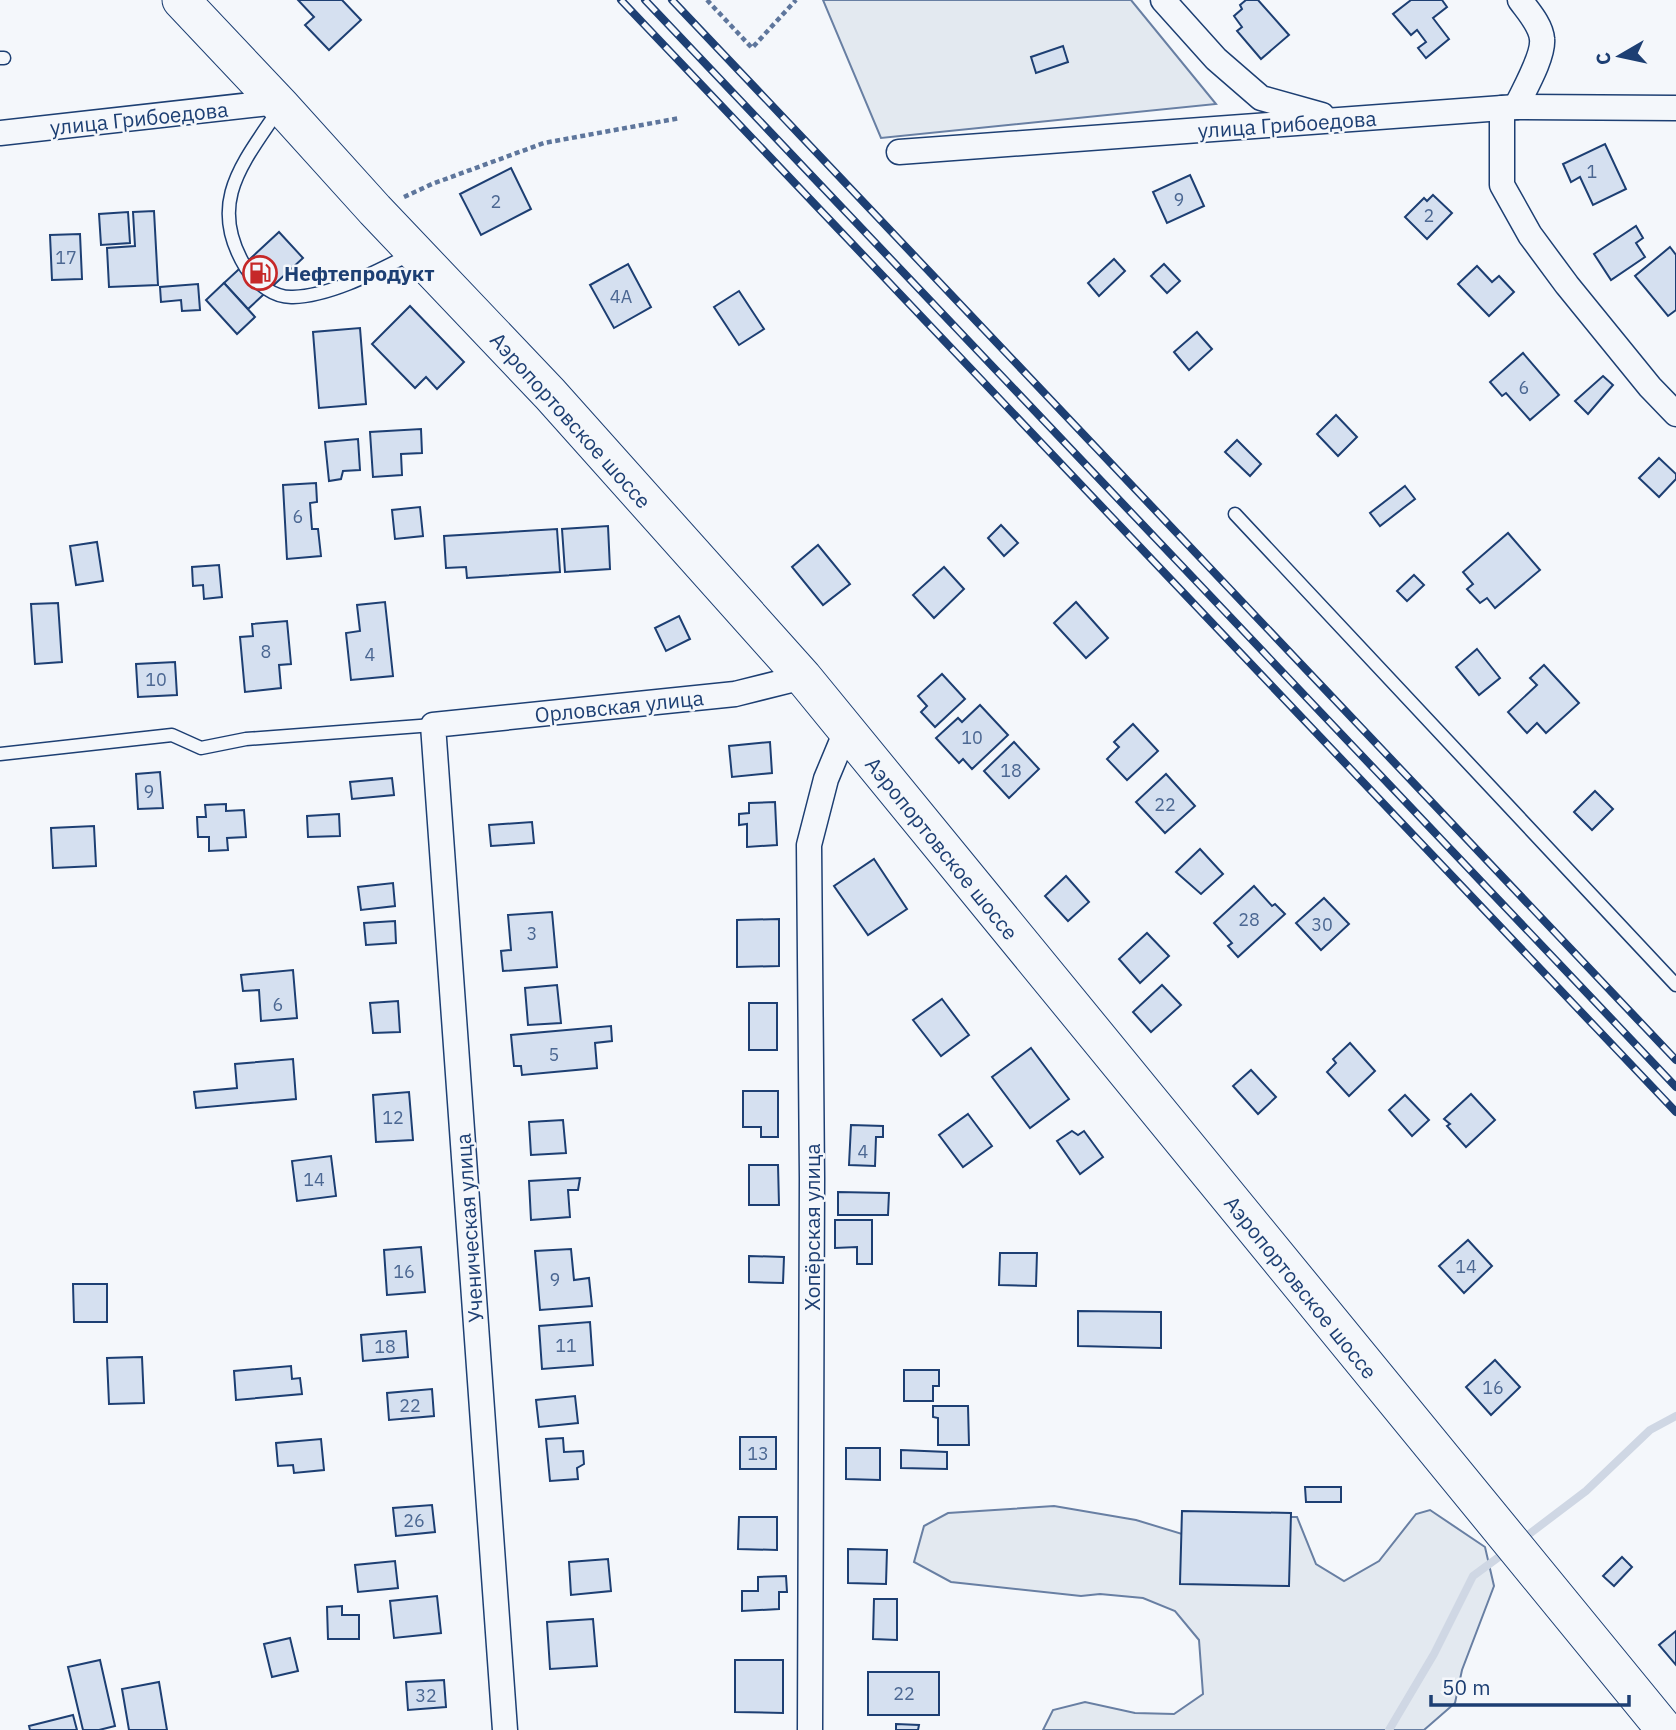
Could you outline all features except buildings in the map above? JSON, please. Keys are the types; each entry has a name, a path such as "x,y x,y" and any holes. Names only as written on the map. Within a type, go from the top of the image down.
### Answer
{"main road":[{"name":"Аэропортовское шоссе","path":"181,0 550,394 803,677 1665,1730"}],"street":[{"path":"1163,0 1216,59 1261,98 1340,120"},
{"path":"1520,0 1538,25 1542,39 1540,53 1509,108 1502,185 1530,235 1575,295 1650,387 1676,414"},
{"name":"улица Грибоедова","path":"0,133 279,104"},
{"name":"улица Грибоедова","path":"899,152 1509,108 1676,108"},
{"name":"Орловская улица","path":"433,725 735,694 803,677"},
{"name":"Ученическая улица","path":"433,725 505,1730"},
{"name":"Хопёрская улица","path":"810,1730 812,1178 809,845 826,779 846,731"}],"lane":[{"path":"279,104 232,186 228,221 235,250 250,274 275,296 295,297 344,286 415,252"},
{"path":"1235,513 1676,985"},
{"path":"0,754 172,735 201,748 246,739 433,725"}],"path":[{"path":"707,0 752,48 796,0"},
{"path":"375,210 432,184 544,143 680,118"}],"shaded area":[{"path":"823,0 1131,0 1216,104 881,138"},
{"path":"1054,1506 1136,1520 1205,1541 1276,1517 1297,1517 1316,1564 1344,1581 1379,1561 1416,1514 1430,1510 1485,1547 1494,1586 1462,1670 1455,1703 1424,1730 1043,1730 1053,1710 1085,1702 1135,1713 1174,1714 1203,1694 1199,1640 1175,1611 1143,1598 1100,1594 1081,1596 951,1582 914,1562 924,1526 948,1513"}],"waterway":[{"path":"1520,1541 1586,1491 1650,1430 1676,1416"},
{"path":"1389,1730 1434,1654 1473,1576 1507,1551"}],"railway":[{"path":"621,0 1676,1112"},
{"path":"645,0 1676,1087"},
{"path":"672,0 1676,1060"}],"place":[{"name":"Нефтепродукт","path":"260,273"}]}
